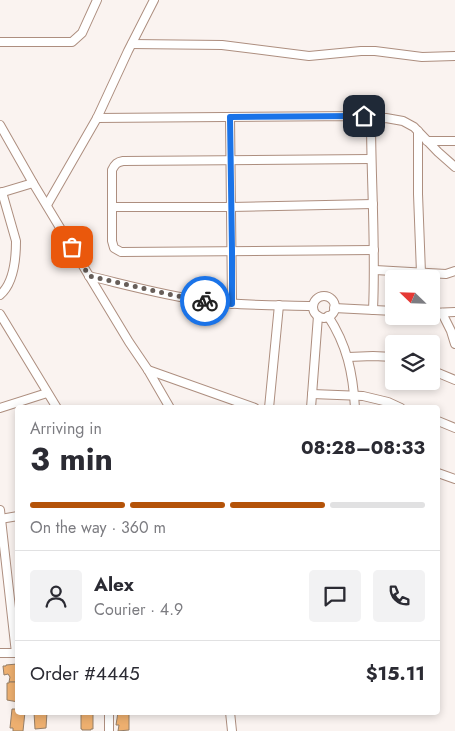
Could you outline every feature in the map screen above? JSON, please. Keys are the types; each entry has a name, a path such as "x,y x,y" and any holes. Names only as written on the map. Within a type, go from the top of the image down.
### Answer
{"street":[{"path":"0,42 72,42 82,33 97,0"},
{"path":"47,205 97,118 154,0"},
{"path":"132,44 222,45 309,56 361,51 422,57 455,56"},
{"path":"97,118 360,116 371,119 386,118 403,121 414,127 455,167"},
{"path":"230,117 232,304"},
{"path":"371,119 375,270 373,310"},
{"path":"1,129 168,405"},
{"path":"418,131 421,270"},
{"path":"427,141 455,140"},
{"path":"371,159 118,162 112,170 112,241 114,248 121,252 374,250"},
{"path":"0,295 9,285 16,249 16,241 1,192 33,182"},
{"path":"112,207 231,208 373,204"},
{"path":"375,270 385,271"},
{"path":"440,274 455,271"},
{"path":"89,276 203,301 232,304 313,306"},
{"path":"311,405 318,316 313,306 318,298 328,297 333,301 333,311 328,316 318,316"},
{"path":"269,405 280,305"},
{"path":"334,308 385,311"},
{"path":"455,312 442,313 455,344"},
{"path":"0,314 55,405"},
{"path":"328,316 342,341 348,357 355,405"},
{"path":"348,357 385,357"},
{"path":"148,370 247,405"},
{"path":"440,374 455,380"},
{"path":"0,408 47,393"},
{"path":"312,394 354,395 394,405"},
{"path":"440,422 455,428"},
{"path":"440,474 455,479"},
{"path":"15,516 1,516 15,636"},
{"path":"0,653 15,653"},
{"path":"109,731 110,715"},
{"path":"230,715 232,731"}],"building":[{"path":"15,664 15,682 9,682 10,677 8,674 4,675 3,666"},
{"path":"15,682 15,701 7,700 7,683"},
{"path":"12,709 15,709 15,715 25,715 23,731 13,731 13,728 10,728"},
{"path":"34,715 47,715 46,728 35,729"},
{"path":"81,715 93,715 93,729 81,729"},
{"path":"118,715 129,715 129,730 118,731 119,725 116,725"}],"way so far":[{"path":"72,247 89,276 205,301"}],"route":[{"path":"205,301 232,304 230,117 364,116"}]}
